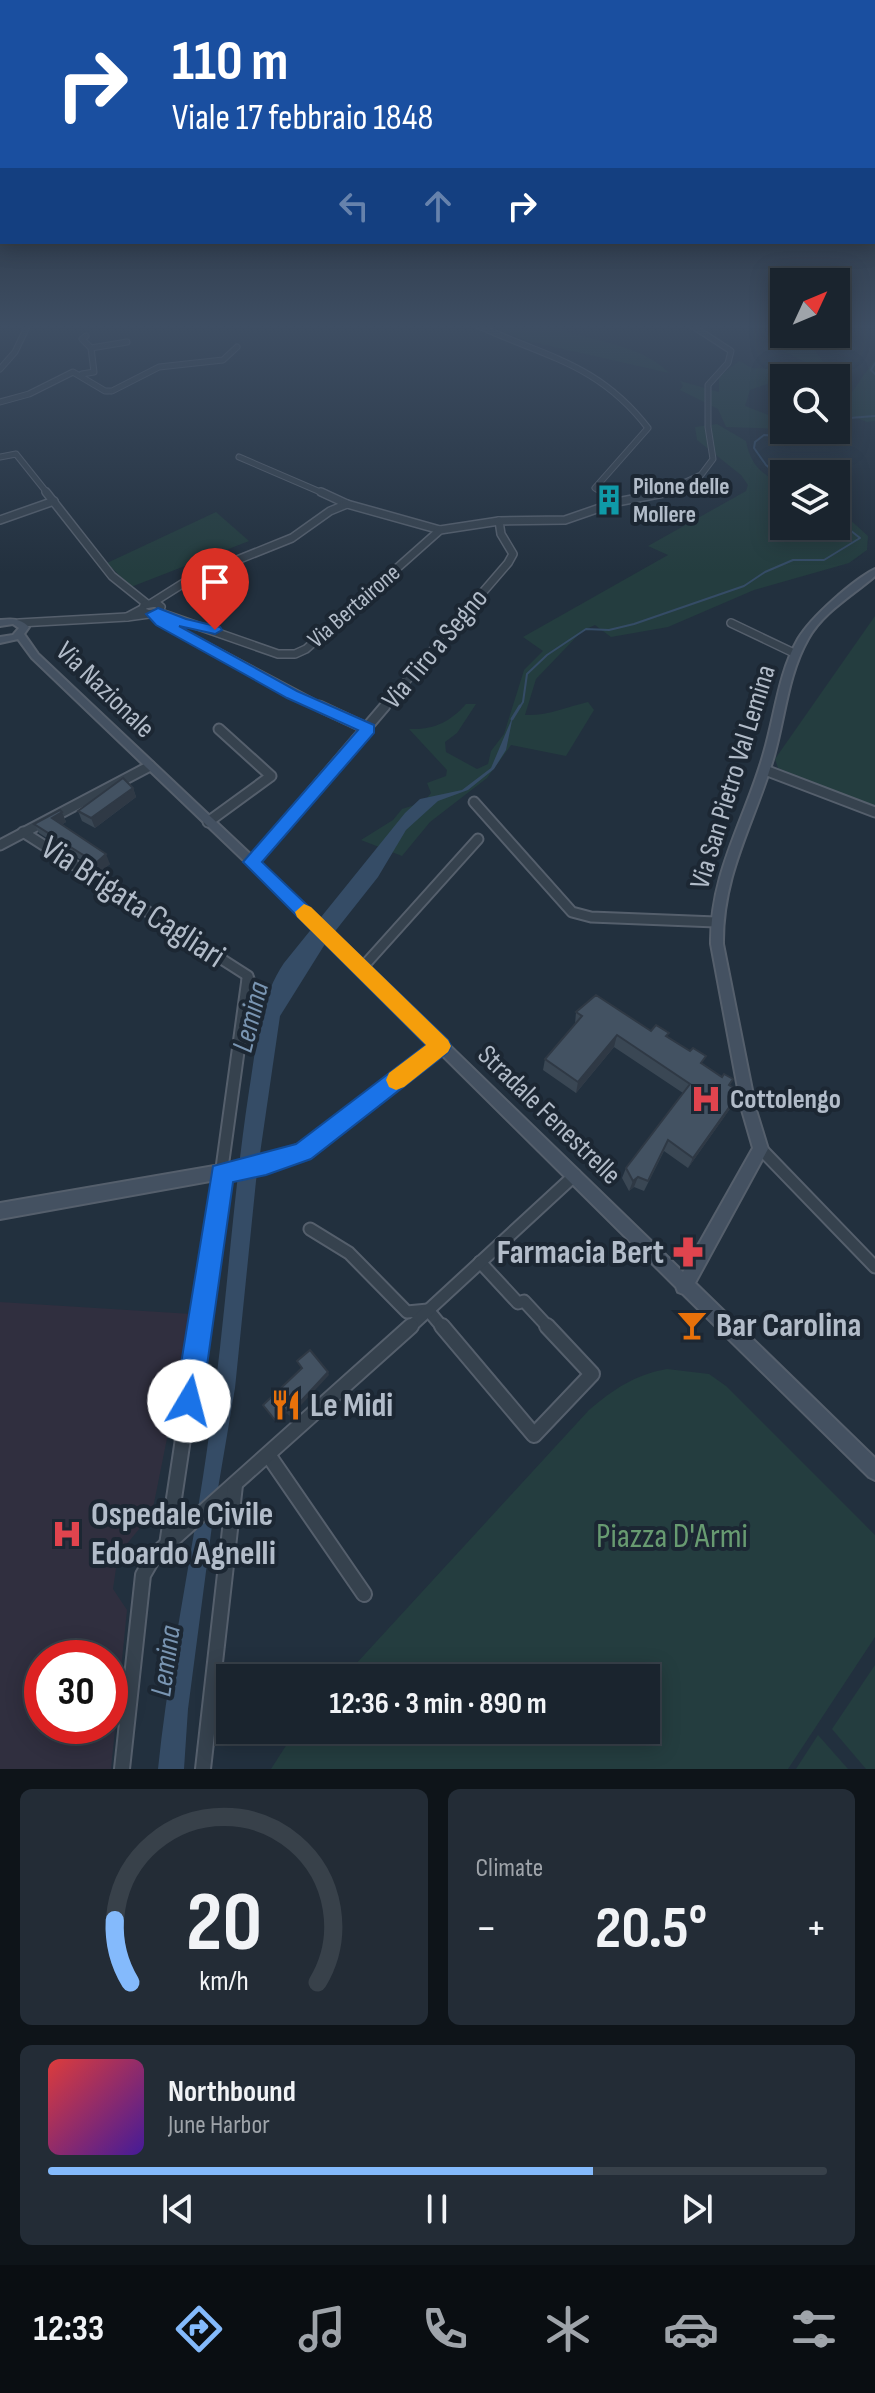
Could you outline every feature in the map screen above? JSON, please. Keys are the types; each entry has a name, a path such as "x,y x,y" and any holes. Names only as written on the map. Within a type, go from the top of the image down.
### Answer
{"street":[{"path":"617,502 595,488 648,428 629,408"},
{"path":"239,457 347,504 440,530 499,521 565,520 617,502 668,493 701,475 713,459 708,408"},
{"path":"0,457 16,454 112,576 161,622 292,694 368,729"},
{"path":"0,520 54,501"},
{"path":"2,620 21,629 49,620 127,617 150,609 190,579 292,538 330,511 347,504"},
{"name":"Via Tiro a Segno","path":"252,862 508,563 513,554 501,534 499,521"},
{"name":"Via Bertairone","path":"150,609 278,654 295,654 306,649 440,530"},
{"name":"Via San Pietro Val Lemina","path":"875,572 817,622 796,654 765,770 723,883 716,922 746,1095 761,1149 875,1267"},
{"path":"731,623 796,654"},
{"name":"Via Nazionale","path":"4,640 21,629 29,647 150,766"},
{"name":"Via Nazionale","path":"4,640 29,647"},
{"path":"208,822 271,776 219,729"},
{"path":"0,845 150,766"},
{"name":"Stradale Fenestrelle","path":"150,766 312,919 875,1471"},
{"path":"765,770 875,812"},
{"path":"474,802 572,912 591,917 716,922"},
{"name":"Via Brigata Cagliari","path":"23,832 248,976 227,1173 222,1184 167,1545 154,1556 143,1575 122,1769"},
{"path":"362,968 478,839"},
{"path":"0,1211 266,1164 314,1145 441,1046"},
{"path":"684,1286 761,1149"},
{"path":"167,1545 269,1456 575,1175"},
{"path":"310,1229 349,1253 407,1312 428,1310"},
{"path":"428,1310 534,1435 592,1374 524,1301 518,1303 480,1262"},
{"path":"269,1456 364,1594"},
{"path":"203,1769 235,1485"}],"shaded area":[{"path":"513,716 506,750 494,769 468,790 438,801 406,830 378,877 325,944 280,1016 256,1181 235,1388 213,1518 188,1709 184,1769 158,1769 210,1428 249,1091 269,992 284,963 405,813 420,799 462,790 491,768"},
{"name":"Ospedale Civile Edoardo Agnelli","path":"0,1302 192,1314 152,1513 118,1555 113,1589 127,1610 124,1640 24,1640 24,1744 114,1744 111,1769 0,1769"}],"green space":[{"path":"715,408 749,408 770,416 770,429 726,427"},
{"path":"850,408 875,408 875,421 867,422 850,415"},
{"path":"717,424 746,441 751,457 770,477 770,540 850,540 850,520 868,536 867,550 849,563 754,590 668,627 611,637 595,625 582,631 536,679 525,715 549,713 588,702 594,710 566,756 511,745 487,778 430,822 402,856 361,840 393,820 402,809 424,802 431,793 427,783 446,776 447,770 409,729 434,726 454,716 466,704 476,704 457,733 445,742 446,752 477,769 488,764 491,751 504,734 524,670 543,651 523,637 668,555 648,546 746,491 748,485 741,475 697,440 695,427"},
{"path":"216,512 249,541 131,587 107,563"},
{"path":"875,616 873,808 778,768 775,759"},
{"name":"Piazza D'Armi","path":"667,1369 709,1374 726,1386 875,1535 875,1637 788,1769 271,1769 287,1744 660,1744 660,1664 356,1664 589,1410 625,1384"},
{"path":"875,1665 875,1769 866,1769 832,1729"},
{"path":"818,1735 848,1769 796,1769"}],"building":[{"path":"123,778 133,788 91,818 78,811"},
{"path":"60,810 62,812 52,818 106,854 96,863 34,824"},
{"name":"Cottolengo","path":"596,995 651,1031 656,1025 669,1033 666,1036 690,1051 693,1048 706,1056 701,1063 722,1077 724,1074 733,1079 729,1085 740,1092 693,1158 668,1140 648,1181 638,1177 633,1181 626,1168 690,1084 617,1035 578,1082 545,1059 582,1016 576,1012"},
{"path":"310,1350 328,1372 289,1414 285,1410 275,1420 263,1405 302,1368 297,1361"}],"waterway":[{"name":"Lemina","path":"850,418 875,416"},
{"name":"Lemina","path":"770,435 764,435 755,442 754,448 770,468"},
{"name":"Lemina","path":"519,708 523,702 527,674 547,655 586,629 609,630 634,624 744,586 765,572 793,560 824,560 860,538 850,530"},
{"name":"Lemina","path":"512,719 520,706"}],"slow traffic":[{"path":"304,912 441,1046 396,1080"}],"place":[{"name":"Pilone delle Mollere","path":"609,500"},
{"name":"Cottolengo","path":"706,1099"},
{"name":"Farmacia Bert","path":"688,1252"},
{"name":"Bar Carolina","path":"692,1325"},
{"name":"Le Midi","path":"286,1405"},
{"name":"Ospedale Civile Edoardo Agnelli","path":"67,1534"}],"route":[{"path":"189,1401 221,1174 303,1152 441,1046 252,862 368,729 292,694 161,622 153,614 158,612 168,618 215,630"}]}
